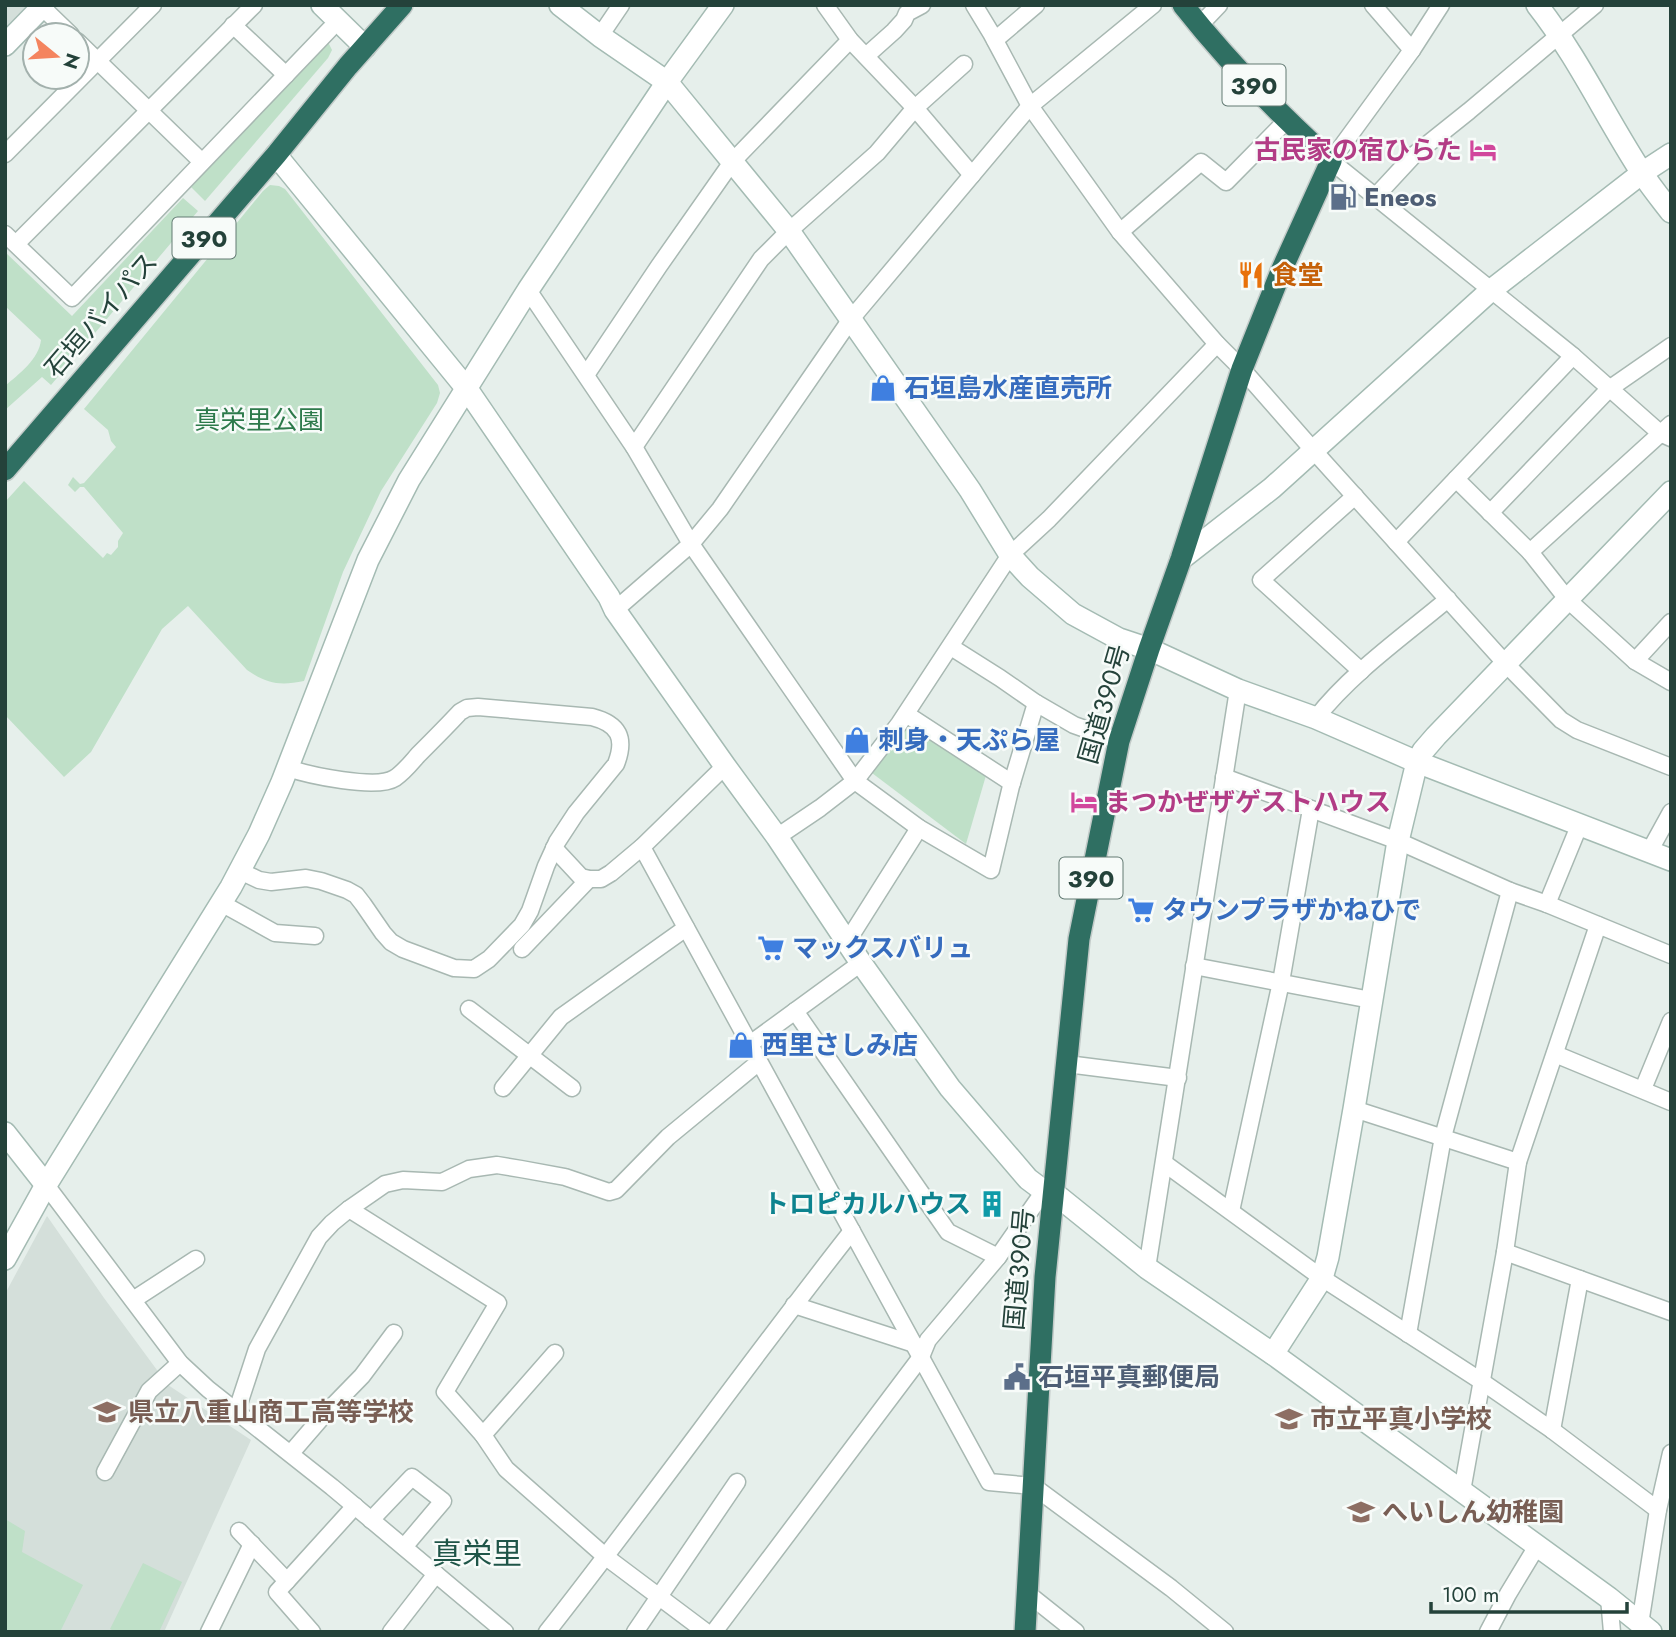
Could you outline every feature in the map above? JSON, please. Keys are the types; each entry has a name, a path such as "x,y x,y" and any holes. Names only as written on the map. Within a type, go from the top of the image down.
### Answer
{"highway":[{"name":"石垣バイパス","path":"5,470 402,5"},
{"name":"390","path":"1183,5 1199,26 1287,120 1331,161"},
{"name":"国道390号","path":"1025,1632 1049,1192 1067,1065 1079,939 1119,741 1242,369 1282,269 1331,161"}],"street":[{"path":"5,154 153,5"},
{"path":"254,5 150,110 10,239 72,298 330,29"},
{"path":"322,5 365,47"},
{"path":"560,5 667,82 789,231 970,490 1010,555 1030,577 1073,614 1119,639 1149,649 1238,690 1316,718 1417,762 1671,860"},
{"path":"600,36 621,5"},
{"path":"5,1259 46,1185 240,871 288,768 368,560 409,480 528,290 667,82 723,5"},
{"path":"825,5 850,40 915,108 972,175"},
{"path":"866,56 894,31 907,13 922,5"},
{"path":"974,5 1030,106 1120,232 1217,344 1506,664 1561,720 1577,730 1671,767"},
{"path":"995,40 1036,5"},
{"path":"615,610 691,544 720,509 850,319 1030,106 1153,5"},
{"path":"1199,26 1219,5"},
{"path":"1373,5 1412,50"},
{"path":"1441,5 1412,50 1331,161 1573,356 1609,389 1667,432 1530,552"},
{"path":"1537,5 1587,78 1642,173 1671,212"},
{"path":"1376,196 1414,155 1595,5"},
{"path":"5,46 43,6 57,21"},
{"path":"233,24 286,75"},
{"path":"586,375 732,162 850,40"},
{"path":"91,54 202,162"},
{"path":"634,447 761,259 877,153 915,108 964,64"},
{"path":"1120,232 1201,162 1226,182 1287,120"},
{"path":"1181,559 1272,488 1490,291 1642,173 1671,154"},
{"path":"276,155 467,389 609,597 615,610 777,836 861,963 950,1088 1028,1179 1049,1192 1147,1268 1273,1354 1462,1491 1646,1628"},
{"path":"528,290 634,447 691,544 855,781 919,828 991,870 1012,783 1036,703"},
{"path":"777,836 855,781 906,714 1010,555 1217,344"},
{"path":"1490,513 1609,389 1671,346"},
{"path":"1396,542 1573,356"},
{"path":"1456,479 1530,552 1568,600 1635,661 1671,682"},
{"path":"1273,1354 1322,1278 1328,1257 1398,841 1417,762 1430,744 1671,492"},
{"path":"1354,496 1261,580 1361,671"},
{"path":"1316,718 1361,671 1448,599"},
{"path":"1635,661 1671,622"},
{"path":"950,647 1074,726 1119,741"},
{"path":"1147,1268 1238,690"},
{"path":"240,871 258,880 271,882 306,878 347,890 356,895 391,942 454,968 474,969 489,959 523,925 554,848 576,813 616,764 621,739 616,729 604,720 592,717 478,707 460,712 403,771 389,781 359,782 308,775 288,768"},
{"path":"906,714 1012,783"},
{"path":"554,848 581,877 601,879 642,847 725,766"},
{"path":"1224,777 1398,841 1510,891 1671,955"},
{"path":"1231,1211 1281,982 1311,809"},
{"path":"1648,852 1671,812"},
{"path":"1547,904 1579,826"},
{"path":"847,942 919,828"},
{"path":"642,847 989,1482 1033,1486 1171,1587 1206,1625 1225,1632"},
{"path":"523,949 589,879"},
{"path":"1408,1334 1443,1136 1510,891"},
{"path":"221,903 275,933 315,936"},
{"path":"1462,1491 1505,1252 1518,1162 1598,925"},
{"path":"503,1088 561,1017 686,928"},
{"path":"750,1044 861,963"},
{"path":"1194,966 1371,1000"},
{"path":"469,1009 572,1088"},
{"path":"795,1011 948,1232 998,1257"},
{"path":"1643,1089 1671,1021"},
{"path":"1555,1054 1671,1101"},
{"path":"237,1410 257,1349 319,1237 349,1209 385,1184 404,1180 442,1182 469,1169 497,1165 565,1177 609,1192 616,1190 668,1137 759,1062"},
{"path":"1067,1065 1178,1078"},
{"path":"1354,1108 1518,1162"},
{"path":"5,1133 180,1363 208,1389 355,1506 505,1632"},
{"path":"1164,1163 1322,1278 1552,1430 1658,1510"},
{"path":"714,1632 917,1350 998,1257 1049,1192"},
{"path":"349,1209 498,1303 445,1392 484,1435 506,1469 606,1557 706,1632"},
{"path":"547,1632 852,1231"},
{"path":"1505,1252 1671,1312"},
{"path":"133,1300 196,1259"},
{"path":"1552,1430 1580,1279"},
{"path":"794,1305 917,1350"},
{"path":"291,1454 362,1376 394,1333"},
{"path":"484,1435 555,1353"},
{"path":"105,1472 149,1391 180,1363"},
{"path":"1646,1628 1658,1510 1671,1453"},
{"path":"372,1520 412,1477 443,1501 404,1547"},
{"path":"635,1632 737,1482"},
{"path":"312,1632 277,1592 355,1506"},
{"path":"239,1531 287,1581"},
{"path":"209,1632 252,1544"},
{"path":"1488,1632 1537,1546"},
{"path":"391,1632 436,1574"},
{"path":"1027,1592 1076,1632"},
{"path":"1609,1598 1612,1632"}],"shaded area":[{"path":"5,5 34,5 5,35"},
{"name":"県立八重山商工高等学校","path":"47,1216 168,1385 251,1440 164,1632 5,1632 5,1294"}],"green space":[{"path":"328,42 332,50 328,58 205,201 191,187"},
{"name":"真栄里公園","path":"270,185 285,189 438,385 440,393 437,403 381,491 343,572 304,681 274,683 254,675 188,606 162,629 91,752 64,777 5,715 5,502 24,481 103,558 107,553 111,555 118,547 123,533 84,487 75,492 68,485 73,477 80,484 84,483 116,447 108,430 84,409"},
{"path":"183,198 198,211 51,385 42,377 5,410 5,386 32,360 41,340 5,306 5,252 72,316"},
{"path":"906,719 987,772 966,844 868,770"},
{"path":"5,1519 25,1531 22,1552 83,1585 60,1632 5,1632"},
{"path":"143,1563 182,1582 159,1632 116,1632 110,1629"}],"place":[{"name":"古民家の宿ひらた","path":"1483,150"},
{"name":"Eneos","path":"1343,197"},
{"name":"食堂","path":"1251,275"},
{"name":"石垣島水産直売所","path":"883,388"},
{"name":"刺身・天ぷら屋","path":"857,740"},
{"name":"まつかぜザゲストハウス","path":"1084,802"},
{"name":"タウンプラザかねひで","path":"1141,910"},
{"name":"マックスバリュ","path":"771,948"},
{"name":"西里さしみ店","path":"741,1045"},
{"name":"トロピカルハウス","path":"992,1204"},
{"name":"石垣平真郵便局","path":"1017,1377"},
{"name":"県立八重山商工高等学校","path":"107,1412"},
{"name":"市立平真小学校","path":"1289,1419"},
{"name":"へいしん幼稚園","path":"1361,1512"}],"district":[{"name":"真栄里","path":"477,1553"}]}
